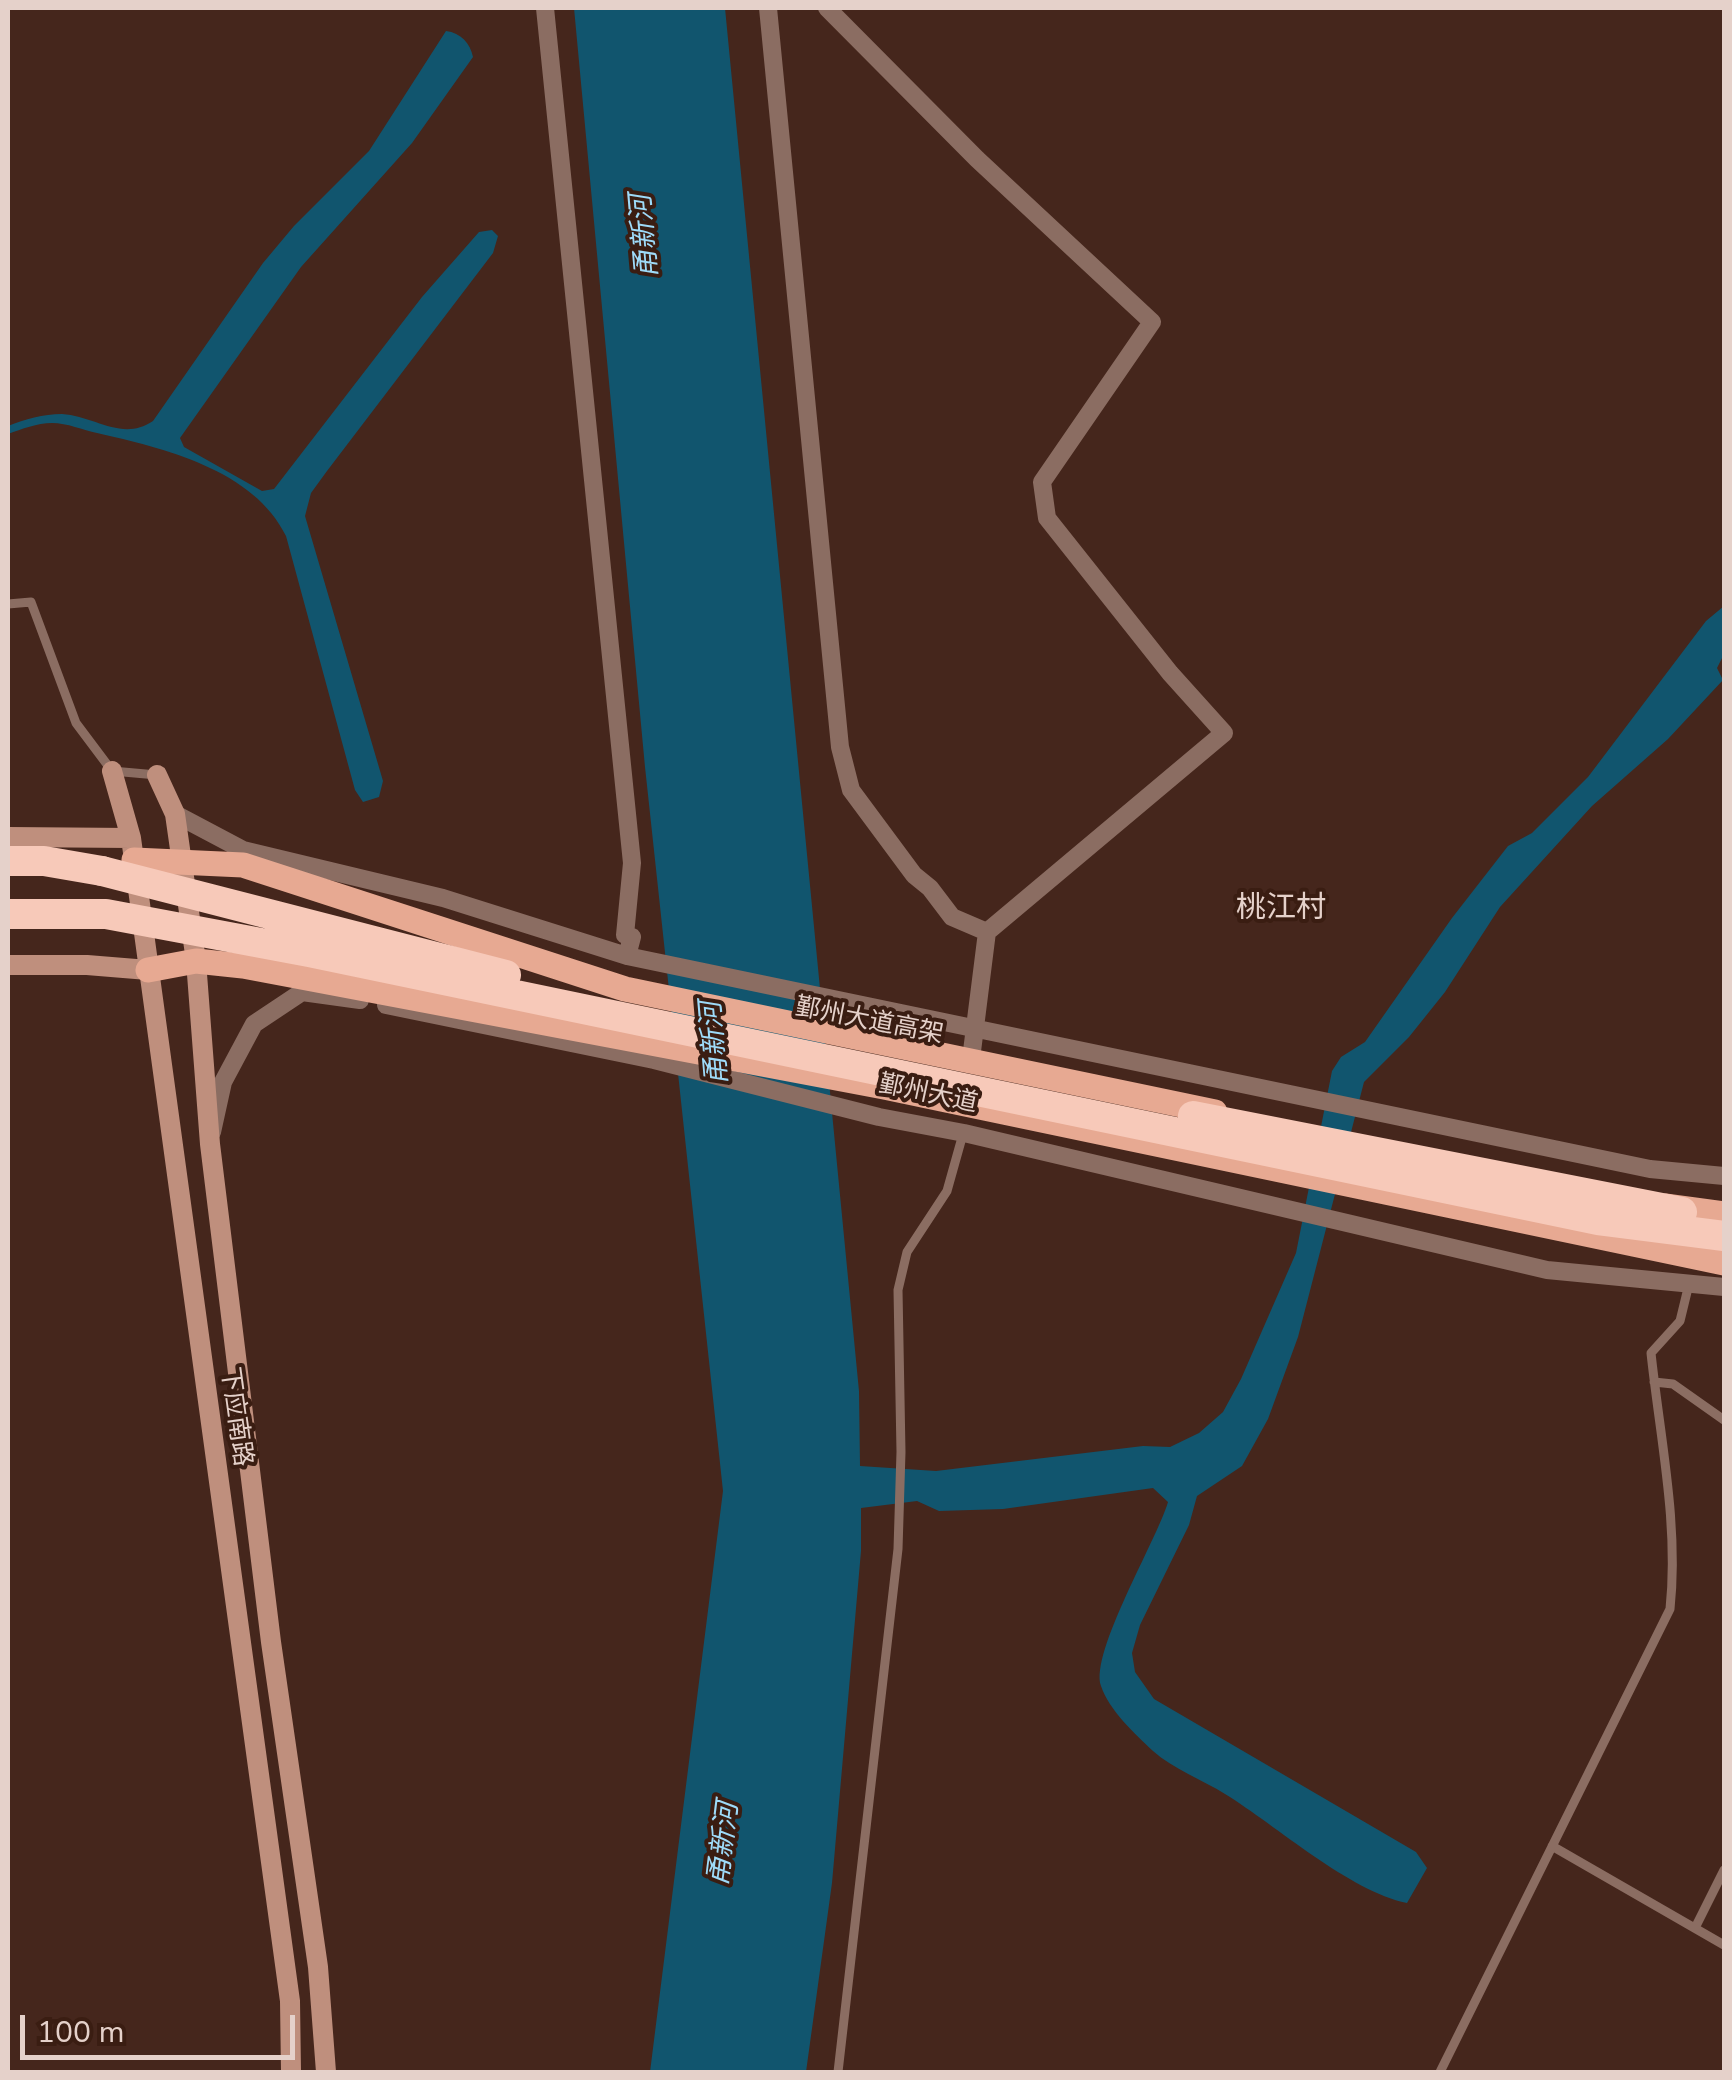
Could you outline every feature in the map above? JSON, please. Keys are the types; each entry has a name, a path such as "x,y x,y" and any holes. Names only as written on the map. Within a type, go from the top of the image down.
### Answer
{"highway":[{"name":"鄞州大道高架","path":"8,861 44,861 102,872 623,1004 1724,1218"},
{"name":"鄞州大道高架","path":"8,914 106,914 235,938 1598,1220 1724,1236"}],"main road":[{"name":"下应南路","path":"112,771 132,849 290,2001 291,2072"},
{"name":"下应南路","path":"157,775 175,814 196,961 210,1144 271,1642 318,1967 326,2072"},
{"path":"8,837 132,849"},
{"name":"鄞州大道","path":"132,849 182,863 243,864 625,989 890,1042 1630,1202 1724,1218"},
{"name":"鄞州大道","path":"148,970 196,961 243,966 650,1050 884,1087 1724,1263"},
{"path":"8,965 148,970"}],"street":[{"path":"545,8 632,863 625,936 632,938 627,956"},
{"path":"768,8 840,747 851,790 914,875 930,888 952,917 987,932"},
{"path":"827,8 977,160 1152,322 1042,482 1047,518 1170,673 1224,732 987,932 972,1060"},
{"path":"175,814 243,850 443,898 627,956 1650,1169 1724,1176"},
{"name":"鄞州大道","path":"210,1144 223,1082 254,1024 302,992 650,1050 879,1117 964,1133 1547,1270 1724,1287"}],"lane":[{"path":"8,604 31,602 76,724 112,771 157,775"},
{"path":"838,2072 898,1549 902,1452 898,1290 908,1252 947,1191 964,1133"},
{"path":"1440,2072 1670,1610 1674,1573 1671,1516 1651,1353 1680,1321 1688,1284"},
{"path":"1654,1382 1672,1384 1724,1420"},
{"path":"1552,1846 1724,1945"},
{"path":"1695,1928 1724,1870"}],"water":[{"name":"甬新河","path":"574,8 725,8 859,1391 860,1466 936,1471 1143,1446 1170,1447 1199,1433 1223,1412 1296,1253 1332,1071 1341,1057 1365,1042 1508,846 1532,833 1588,777 1706,621 1724,606 1724,654 1717,668 1723,680 1668,739 1592,806 1500,907 1445,992 1409,1037 1364,1082 1298,1337 1268,1419 1242,1466 1197,1496 1189,1525 1140,1625 1132,1653 1135,1672 1154,1699 1416,1852 1427,1868 1407,1903 1338,1872 1225,1794 1170,1763 1138,1737 1110,1704 1101,1686 1105,1649 1168,1502 1153,1488 1003,1509 939,1511 917,1501 861,1508 861,1551 832,1883 806,2072 650,2072 723,1491 645,767"},
{"path":"446,31 464,40 473,57 412,143 301,267 180,438 184,447 262,491 274,489 422,297 479,232 492,230 498,236 493,253 311,493 305,516 383,781 379,797 363,802 355,790 286,536 271,513 230,478 178,455 63,424 41,424 8,434 8,426 55,414 119,429 142,427 153,421 263,263 369,151"}],"district":[{"name":"桃江村","path":"1281,910"}]}
